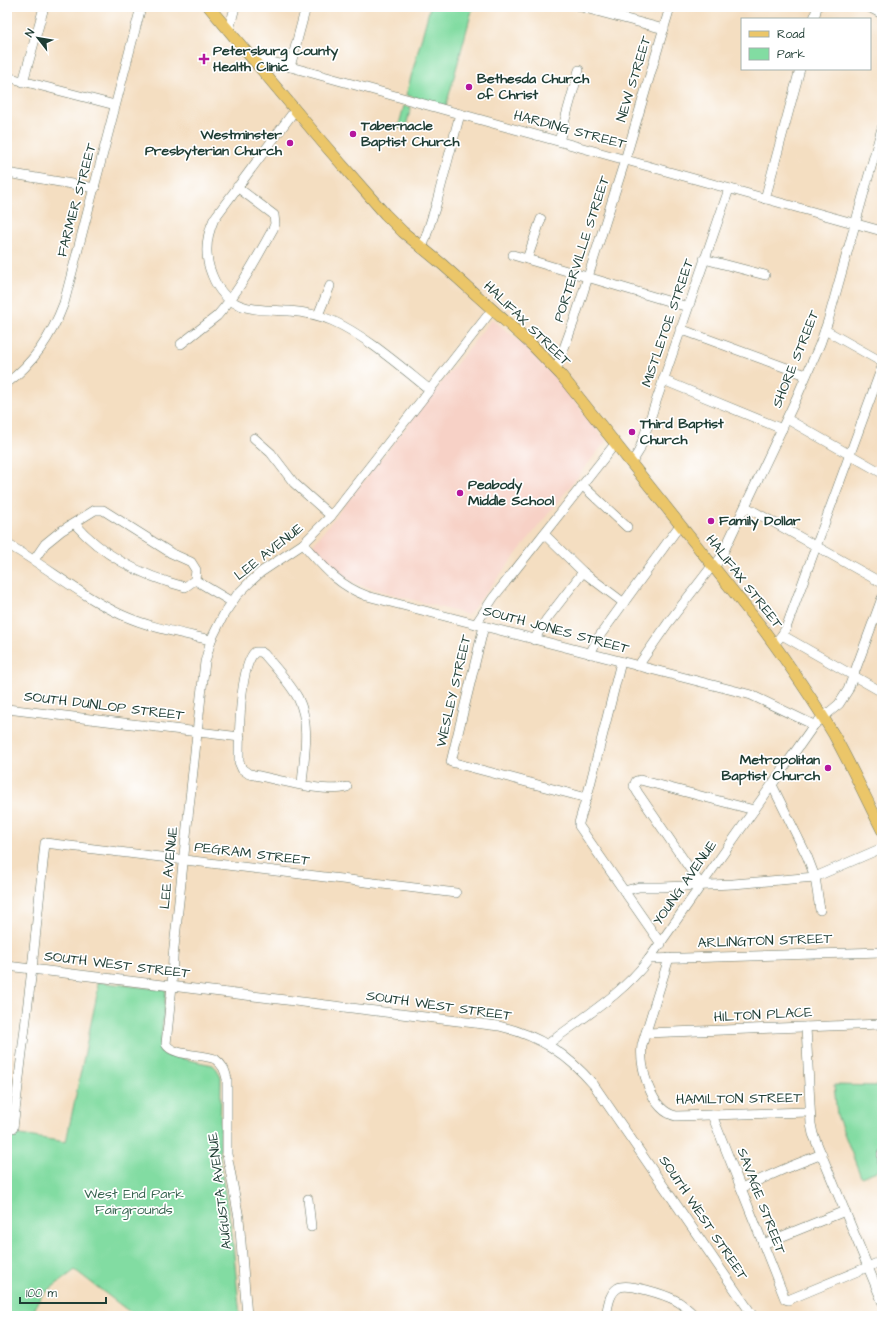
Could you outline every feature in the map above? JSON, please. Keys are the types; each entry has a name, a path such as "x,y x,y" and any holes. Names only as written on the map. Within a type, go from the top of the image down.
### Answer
{"main road":[{"name":"HALIFAX STREET","path":"209,7 378,206 422,249 492,310 556,370 774,644 819,721 843,752 882,830"}],"street":[{"path":"23,82 44,7"},
{"name":"FARMER STREET","path":"7,383 23,370 33,359 58,321 95,188 141,7"},
{"path":"229,30 235,7"},
{"path":"290,67 306,7"},
{"path":"581,7 664,29"},
{"name":"NEW STREET","path":"625,160 670,7"},
{"path":"814,18 817,7"},
{"path":"869,7 882,14"},
{"name":"HARDING STREET","path":"251,56 882,231"},
{"path":"559,141 578,70"},
{"path":"765,199 800,70"},
{"path":"7,77 116,106"},
{"path":"295,110 214,219 206,245 209,266 214,281 223,293 240,305 253,309 290,311 318,315 344,326 355,332 430,390"},
{"path":"422,249 440,191 460,114"},
{"name":"SHORE STREET","path":"638,666 668,623 709,570 721,557 787,419 825,330 882,128"},
{"name":"PORTERVILLE STREET","path":"556,370 625,160"},
{"path":"7,173 95,188"},
{"path":"181,344 217,316 243,281 275,224 275,218 272,214 237,187"},
{"name":"MISTLETOE STREET","path":"631,464 640,451 680,329 729,189"},
{"path":"527,259 541,219"},
{"path":"513,254 688,307"},
{"path":"704,259 765,275"},
{"path":"318,315 330,286"},
{"name":"LEE AVENUE","path":"172,986 197,731 205,662 211,640 232,602 250,582 261,572 303,544 331,516 492,310"},
{"path":"680,329 806,375"},
{"path":"825,330 882,362"},
{"path":"774,644 786,628 882,367"},
{"path":"663,380 782,429"},
{"path":"787,419 882,473"},
{"path":"254,438 271,453 294,483 331,516"},
{"name":"WESLEY STREET","path":"587,798 452,762 480,625 493,598 615,444"},
{"path":"582,485 627,527"},
{"path":"746,506 882,583"},
{"path":"34,560 45,544 61,531 75,524 95,510 103,510 171,553 191,562 196,570 195,580 185,587 139,571 103,550 84,534 75,524"},
{"path":"590,654 598,638 680,525"},
{"path":"544,534 583,572 624,603"},
{"path":"7,544 88,596 122,615 160,629 211,640"},
{"name":"SOUTH JONES STREET","path":"303,544 333,576 348,588 358,593 534,640 751,695 819,721"},
{"path":"534,640 546,620 583,572"},
{"path":"195,580 232,602"},
{"name":"YOUNG AVENUE","path":"548,1044 627,984 649,959 819,721 832,711 843,698 853,676 882,598"},
{"path":"782,635 882,692"},
{"path":"302,784 305,733 304,717 298,700 294,691 264,654 261,652 255,652 250,660 243,686 239,762 242,769 245,772 302,784 327,789 347,787"},
{"path":"621,662 579,826 660,944"},
{"name":"SOUTH DUNLOP STREET","path":"7,709 240,737"},
{"path":"701,885 634,786 634,783 638,780 655,783 754,810"},
{"path":"772,785 807,856 815,877 820,910"},
{"name":"PEGRAM STREET","path":"32,969 45,843 456,893"},
{"path":"624,891 638,887 701,885 815,877 882,848"},
{"name":"ARLINGTON STREET","path":"649,959 882,952"},
{"name":"HAMILTON STREET","path":"669,958 641,1053 643,1068 658,1104 672,1115 809,1112"},
{"name":"SOUTH WEST STREET","path":"7,966 499,1026 526,1034 548,1044 571,1060 594,1085 753,1316"},
{"path":"13,1128 32,969"},
{"name":"AUGUSTA AVENUE","path":"172,986 166,1039 168,1048 174,1052 215,1059 223,1066 227,1079 227,1154 239,1218 247,1316"},
{"name":"HILTON PLACE","path":"646,1034 882,1024"},
{"path":"806,1027 809,1112 813,1134 882,1301"},
{"name":"SAVAGE STREET","path":"712,1115 784,1298 788,1300 868,1266"},
{"path":"882,1153 882,1168"},
{"path":"741,1188 822,1154"},
{"path":"308,1199 310,1227"},
{"path":"763,1244 845,1211"},
{"path":"868,1266 882,1260"},
{"path":"606,1316 612,1294 615,1290 622,1286 670,1298 684,1306 695,1316"}],"shaded area":[{"name":"Peabody Middle School","path":"492,319 532,351 552,373 606,441 468,615 356,584 338,572 313,545"},
{"path":"493,1310 511,1316 474,1316 477,1313"}],"green space":[{"path":"430,7 473,7 446,106 406,95"},
{"path":"404,106 411,107 405,130 398,128"},
{"name":"West End Park Fairgrounds","path":"97,982 166,990 160,1050 165,1055 213,1065 217,1069 221,1078 220,1164 232,1234 240,1316 135,1316 75,1270 42,1295 31,1316 7,1316 7,1133 66,1142 98,990"},
{"path":"834,1085 882,1086 882,1169 861,1177 837,1115"}],"place":[{"name":"Petersburg County Health Clinic","path":"204,59"},
{"name":"Bethesda Church of Christ","path":"469,87"},
{"name":"Tabernacle Baptist Church","path":"353,134"},
{"name":"Westminster Presbyterian Church","path":"290,143"},
{"name":"Third Baptist Church","path":"632,432"},
{"name":"Peabody Middle School","path":"460,493"},
{"name":"Family Dollar","path":"711,521"},
{"name":"Metropolitan Baptist Church","path":"828,768"}]}
